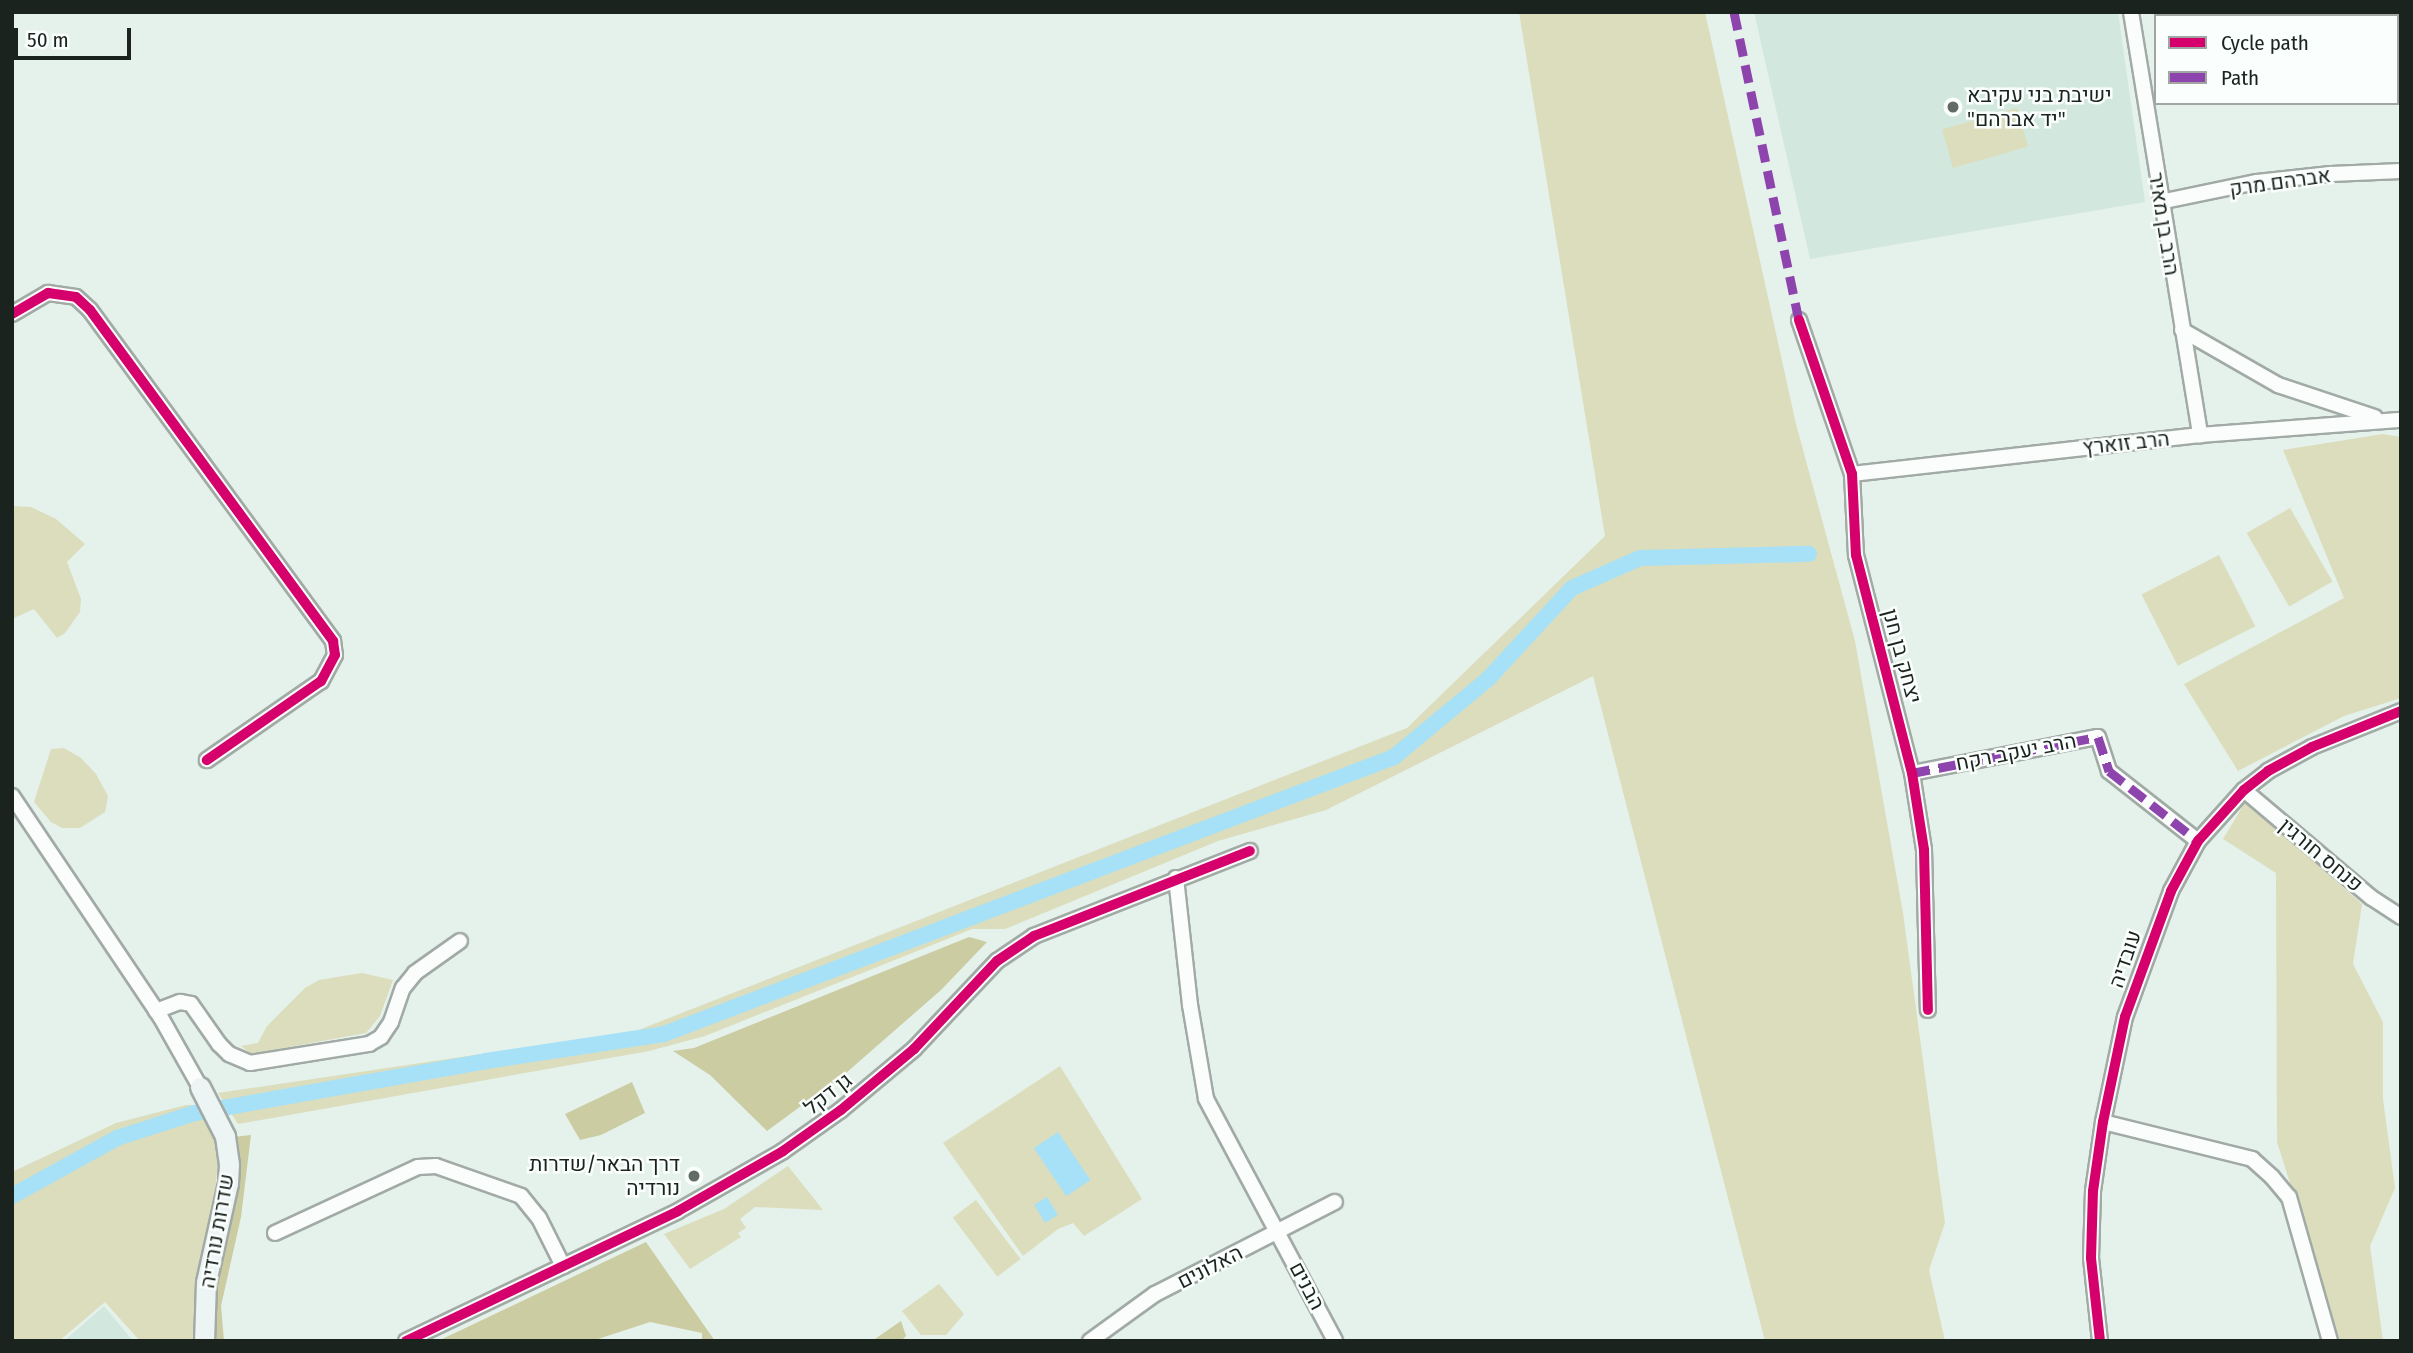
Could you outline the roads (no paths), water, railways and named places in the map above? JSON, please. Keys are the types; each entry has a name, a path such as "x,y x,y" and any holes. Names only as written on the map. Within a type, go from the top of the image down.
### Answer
{"street":[{"name":"הרב בן מאיר","path":"2131,12 2200,435"},
{"name":"אברהם מרק","path":"2160,202 2257,182 2331,174 2401,171"},
{"path":"12,314 48,293 76,297 90,310 333,641 335,655 321,681 207,760"},
{"name":"יצחק בן חנן","path":"1799,320 1852,474 1856,555 1912,773 1924,850 1928,1010"},
{"path":"2182,330 2278,385 2383,419"},
{"name":"הרב זוארץ","path":"1852,474 2200,435 2383,419 2401,420"},
{"name":"עובדיה","path":"2100,1341 2091,1258 2094,1191 2103,1122 2125,1017 2171,891 2198,841 2244,790 2268,771 2312,747 2401,711"},
{"name":"הרב יעקב רקח","path":"1912,773 2098,737 2109,771 2198,841"},
{"name":"פנחס חורגין","path":"2244,790 2372,898 2401,917"},
{"path":"12,796 156,1011 200,1087"},
{"name":"גן דקל","path":"406,1341 678,1211 820,1127 914,1049 1011,950 1050,927 1250,851"},
{"name":"הבנים","path":"1176,878 1190,1005 1206,1099 1335,1340"},
{"path":"156,1011 180,1002 191,1004 219,1044 229,1054 250,1063 369,1044 381,1037 403,988 415,973 460,941"},
{"name":"שדרות נורדיה","path":"200,1087 225,1136 229,1164 228,1182 206,1282 204,1341"},
{"path":"2103,1122 2252,1159 2272,1177 2289,1197 2330,1341"},
{"path":"275,1233 418,1167 436,1166 521,1196 539,1217 563,1266"},
{"name":"האלונים","path":"1090,1341 1156,1294 1335,1202"}],"water":[{"path":"1058,1132 1090,1180 1066,1196 1034,1148"},
{"path":"1047,1197 1058,1215 1045,1223 1034,1205"}],"waterway":[{"path":"12,1196 117,1138 195,1113 486,1061 664,1034 1394,757 1488,679 1572,588 1640,558 1809,554"}],"place":[{"name":"ישיבת בני עקיבא \"יד אברהם\"","path":"1953,107"},
{"name":"דרך הבאר/שדרות נורדיה","path":"694,1176"}]}
